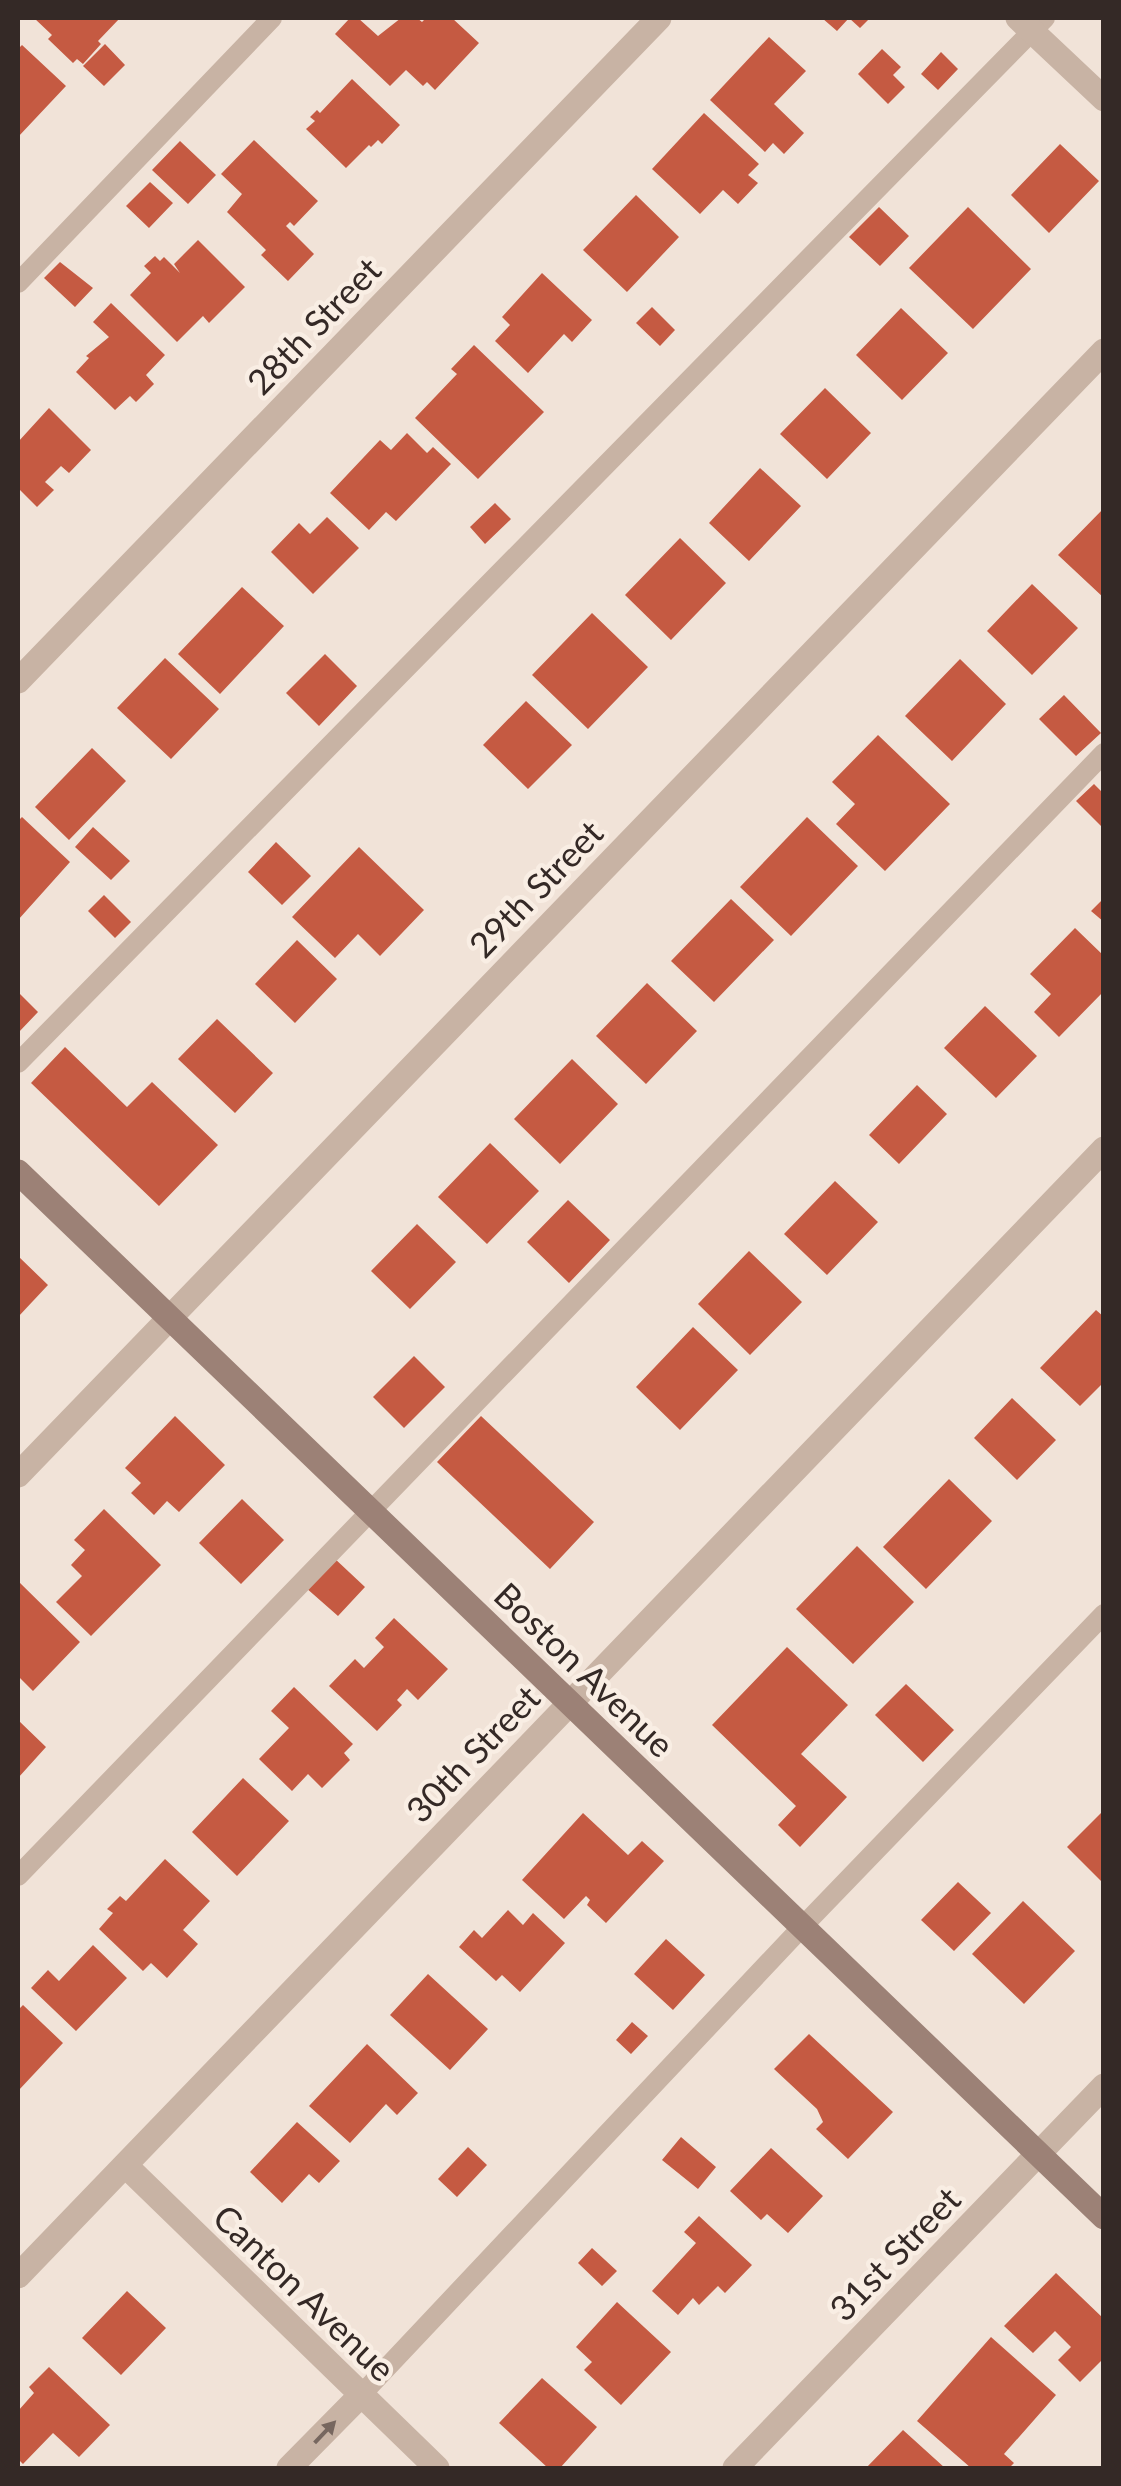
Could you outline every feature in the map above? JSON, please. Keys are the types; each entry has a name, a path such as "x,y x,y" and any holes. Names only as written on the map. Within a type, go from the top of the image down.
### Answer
{"street":[{"name":"28th Street","path":"18,682 658,18"},
{"path":"1032,22 1104,100"},
{"name":"29th Street","path":"18,1475 1104,351"},
{"name":"30th Street","path":"18,2276 1104,1149"},
{"name":"Boston Avenue","path":"18,1172 1104,2217"},
{"name":"31st Street","path":"735,2468 1104,2086"},
{"name":"Canton Avenue","path":"124,2165 437,2468"},
{"path":"290,2468 361,2394"}],"lane":[{"path":"18,284 272,18"},
{"path":"18,1064 1032,22"},
{"path":"18,1876 1104,753"},
{"path":"361,2394 1104,1614"}],"building":[{"path":"34,18 120,18 83,64 77,59 73,63 48,39 52,35"},
{"path":"350,18 358,18 378,36 401,18 422,22 426,18 452,18 479,43 435,90 427,82 423,86 406,70 390,86 335,34"},
{"path":"822,18 849,18 837,31"},
{"path":"849,18 870,18 860,28"},
{"path":"769,37 806,71 774,104 804,133 784,154 773,143 765,152 710,100"},
{"path":"105,44 125,65 104,86 83,66"},
{"path":"22,45 66,86 18,137 18,49"},
{"path":"882,49 901,67 893,75 905,87 888,104 858,74"},
{"path":"941,52 958,69 938,90 921,74"},
{"path":"352,79 400,125 382,144 378,140 369,145 346,168 306,129 315,121 310,117 317,110 320,113"},
{"path":"704,113 759,164 748,175 758,183 738,204 723,190 700,214 652,169"},
{"path":"254,140 318,201 294,226 290,222 286,226 314,254 288,281 261,255 266,250 227,212 242,194 221,174"},
{"path":"180,141 216,175 188,204 152,170"},
{"path":"1060,144 1099,181 1049,233 1011,195"},
{"path":"150,182 173,203 149,228 126,206"},
{"path":"636,195 679,237 627,292 583,250"},
{"path":"879,207 909,236 880,266 849,237"},
{"path":"968,207 1031,269 973,329 909,268"},
{"path":"198,240 245,287 209,323 203,316 177,342 130,295 151,273 144,266 155,256 160,261 164,257 180,273 174,264"},
{"path":"60,262 93,288 75,307 44,278"},
{"path":"542,273 592,320 572,342 564,334 528,373 495,341 510,325 502,317"},
{"path":"111,303 165,355 146,375 154,384 136,402 130,396 115,410 76,372 89,358 86,356 109,337 93,322"},
{"path":"652,307 675,330 660,346 636,323"},
{"path":"901,308 948,353 902,400 856,355"},
{"path":"474,345 544,412 478,479 415,418 457,374 451,369"},
{"path":"825,388 871,433 827,479 780,434"},
{"path":"49,408 91,450 69,473 61,466 45,482 54,490 37,507 18,488 18,442"},
{"path":"407,433 427,453 433,447 451,464 396,521 386,512 369,530 330,493 380,440 391,450"},
{"path":"760,468 801,506 749,561 709,523"},
{"path":"495,503 511,519 485,544 470,527"},
{"path":"1104,508 1104,598 1058,555"},
{"path":"327,517 359,548 313,594 271,552 299,523 310,534"},
{"path":"680,538 726,583 671,640 625,595"},
{"path":"1032,584 1078,628 1032,675 987,631"},
{"path":"242,587 284,626 220,694 178,654"},
{"path":"592,613 648,667 588,729 532,675"},
{"path":"325,654 357,686 319,726 286,693"},
{"path":"165,658 219,709 171,759 117,708"},
{"path":"960,659 1006,704 952,761 905,716"},
{"path":"1064,695 1101,733 1076,756 1039,719"},
{"path":"526,701 572,745 528,789 483,745"},
{"path":"878,735 950,804 885,871 836,824 855,804 832,782"},
{"path":"92,748 126,781 69,840 35,807"},
{"path":"1094,784 1104,794 1104,829 1076,801"},
{"path":"22,817 70,862 18,920 18,821"},
{"path":"807,817 858,866 791,936 740,887"},
{"path":"93,827 130,861 111,880 75,847"},
{"path":"276,842 311,876 282,905 248,872"},
{"path":"359,847 424,910 380,956 358,934 335,958 292,917"},
{"path":"104,895 131,922 115,938 88,911"},
{"path":"1104,898 1104,922 1091,911"},
{"path":"731,899 774,940 714,1002 671,961"},
{"path":"1075,928 1104,956 1104,991 1059,1037 1034,1012 1051,994 1030,974"},
{"path":"297,940 337,979 295,1023 255,984"},
{"path":"647,983 697,1031 646,1084 596,1036"},
{"path":"18,992 38,1012 18,1033"},
{"path":"985,1006 1037,1056 996,1098 944,1048"},
{"path":"217,1019 273,1073 235,1113 178,1059"},
{"path":"65,1047 127,1107 152,1082 218,1145 159,1206 31,1083"},
{"path":"572,1059 618,1104 560,1164 514,1119"},
{"path":"917,1085 947,1114 899,1164 869,1135"},
{"path":"490,1143 539,1191 487,1244 438,1197"},
{"path":"835,1181 878,1222 827,1275 784,1234"},
{"path":"568,1200 610,1240 569,1283 527,1242"},
{"path":"417,1224 456,1262 410,1309 371,1271"},
{"path":"749,1251 802,1302 750,1355 698,1304"},
{"path":"18,1256 48,1285 18,1317"},
{"path":"1096,1310 1104,1317 1104,1382 1080,1406 1040,1368"},
{"path":"693,1327 738,1370 680,1430 636,1387"},
{"path":"414,1356 445,1387 404,1428 373,1397"},
{"path":"1012,1398 1056,1440 1017,1480 974,1438"},
{"path":"175,1416 225,1465 179,1512 167,1501 154,1515 131,1493 141,1483 125,1468"},
{"path":"481,1416 594,1522 550,1569 437,1462"},
{"path":"949,1479 992,1521 926,1589 883,1547"},
{"path":"242,1499 284,1540 241,1584 199,1543"},
{"path":"104,1509 161,1565 91,1636 56,1602 82,1576 71,1565 85,1550 74,1540"},
{"path":"857,1546 914,1602 853,1664 796,1609"},
{"path":"333,1557 365,1587 338,1616 305,1587"},
{"path":"18,1581 80,1642 33,1691 18,1676"},
{"path":"394,1618 448,1669 418,1700 407,1689 397,1700 402,1705 377,1731 329,1686 355,1659 364,1668 384,1647 375,1638"},
{"path":"787,1647 848,1705 801,1754 847,1797 800,1847 778,1825 796,1806 712,1725"},
{"path":"906,1684 954,1730 923,1762 875,1715"},
{"path":"294,1687 353,1744 344,1753 350,1760 322,1788 308,1774 292,1791 259,1759 289,1728 271,1711"},
{"path":"18,1720 46,1747 18,1778"},
{"path":"243,1778 289,1821 237,1876 192,1832"},
{"path":"1104,1810 1104,1884 1067,1847"},
{"path":"583,1813 628,1855 642,1841 664,1861 606,1923 587,1905 590,1900 586,1896 564,1919 522,1880"},
{"path":"165,1859 210,1901 183,1930 198,1944 167,1978 151,1963 143,1971 99,1929 113,1913 107,1909 120,1896 126,1901"},
{"path":"958,1882 991,1913 954,1951 921,1920"},
{"path":"1023,1901 1075,1951 1024,2004 972,1954"},
{"path":"508,1910 523,1925 533,1913 565,1943 520,1992 502,1975 496,1981 459,1947 474,1930 482,1938"},
{"path":"666,1939 705,1975 673,2010 634,1974"},
{"path":"93,1945 127,1978 76,2031 31,1988 48,1970 59,1981"},
{"path":"428,1974 488,2029 450,2070 390,2015"},
{"path":"23,2005 63,2043 18,2091 18,2010"},
{"path":"632,2022 648,2036 631,2054 616,2040"},
{"path":"809,2034 893,2112 848,2159 816,2129 823,2122 817,2109 774,2069"},
{"path":"367,2044 418,2093 397,2115 386,2104 350,2143 309,2106"},
{"path":"297,2122 340,2161 319,2183 309,2174 282,2203 250,2172"},
{"path":"681,2137 716,2167 698,2189 662,2160"},
{"path":"468,2147 487,2165 457,2197 438,2179"},
{"path":"771,2148 823,2196 788,2233 767,2214 761,2220 730,2191"},
{"path":"699,2216 752,2265 725,2293 718,2286 699,2305 693,2298 678,2315 652,2291 696,2243 684,2232"},
{"path":"592,2248 617,2271 602,2286 578,2263"},
{"path":"1056,2273 1104,2319 1104,2358 1080,2382 1058,2360 1071,2347 1055,2331 1033,2353 1004,2326"},
{"path":"127,2291 166,2328 121,2375 82,2338"},
{"path":"617,2302 671,2352 621,2405 584,2370 592,2362 576,2347"},
{"path":"991,2337 1056,2395 1004,2454 1014,2463 1009,2468 971,2468 917,2421"},
{"path":"49,2367 110,2425 79,2457 53,2433 23,2464 18,2459 18,2411 34,2393 29,2387"},
{"path":"542,2378 597,2427 560,2468 548,2468 499,2423"},
{"path":"903,2430 945,2468 866,2468"}]}
